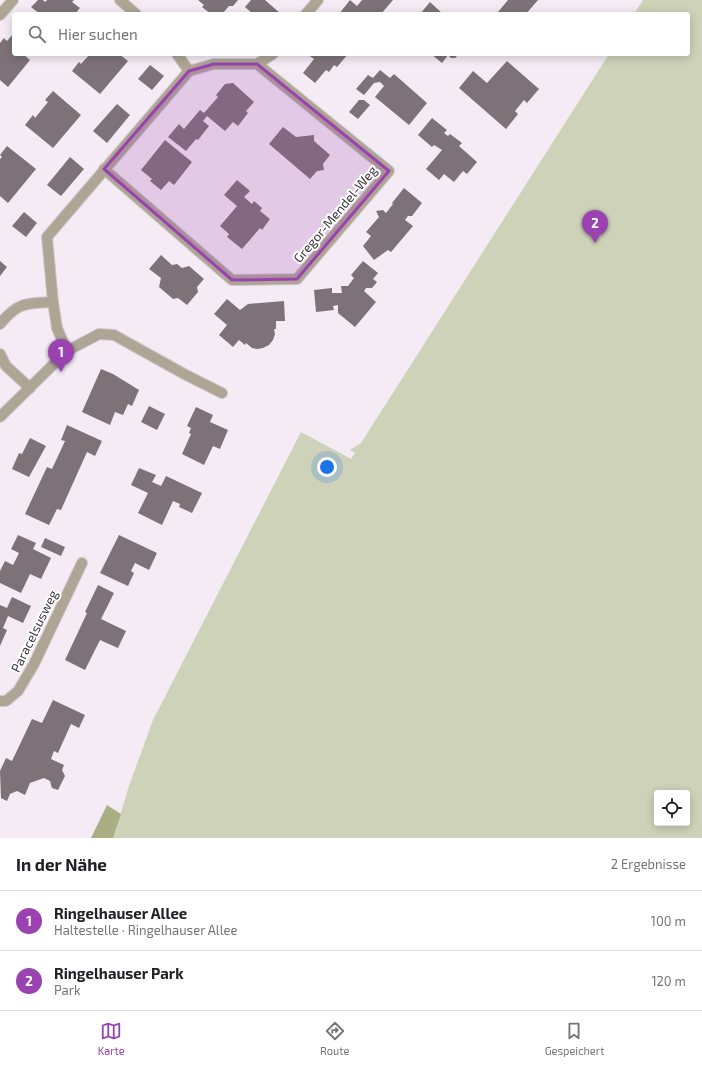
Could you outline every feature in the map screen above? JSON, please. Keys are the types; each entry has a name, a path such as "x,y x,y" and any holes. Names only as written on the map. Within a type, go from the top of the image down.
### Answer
{"street":[{"path":"0,15 13,0"},
{"path":"120,0 134,12"},
{"path":"308,12 318,0"},
{"path":"178,56 189,71"},
{"path":"67,351 57,328 47,238 104,169 189,71 214,64 257,64 270,56"},
{"name":"Gregor-Mendel-Weg","path":"104,169 232,280 297,279 389,171 257,64"},
{"path":"0,324 10,312 22,305 53,302"},
{"path":"0,417 67,351 99,334 114,335 222,393"},
{"path":"0,354 6,366 30,388"},
{"name":"Paracelsusweg","path":"0,701 6,701 18,691 34,664 82,564"}],"highlighted area":[{"path":"214,64 257,64 389,171 297,279 232,280 104,169 189,71"}],"green space":[{"path":"643,0 702,0 702,838 113,838 129,786 153,720 301,432 351,459 355,453 350,450 361,443 608,56 690,56 690,12 635,12"},
{"path":"107,805 121,814 113,838 91,838"}],"building":[{"path":"38,0 43,0 45,2 47,0 74,0 72,2 80,8 77,12 37,12 31,7"},
{"path":"198,0 238,0 233,6 229,6 224,12 208,12 202,7 204,5"},
{"path":"251,0 265,0 279,12 251,12 245,7"},
{"path":"350,0 357,6 362,0 393,0 383,12 341,12"},
{"path":"508,0 538,0 528,12 498,12"},
{"path":"430,2 441,12 422,12"},
{"path":"12,35 12,56 25,56 30,60 8,87 0,80 0,43 4,38 7,41"},
{"path":"88,56 122,56 128,61 100,94 72,71 79,62 81,64"},
{"path":"310,56 346,56 337,67 334,65 329,72 326,70 315,83 303,73 314,59"},
{"path":"433,56 447,56 442,63"},
{"path":"449,56 457,56 455,58 451,58"},
{"path":"507,61 539,89 527,103 524,100 515,111 518,114 506,129 459,88 473,71 487,83"},
{"path":"150,65 164,76 152,90 138,79"},
{"path":"380,70 390,78 394,74 427,103 409,125 375,97 384,86 380,82 374,83 364,95 356,89 368,75 373,78"},
{"path":"233,83 254,102 246,111 248,113 238,126 233,122 225,131 207,116 203,121 209,126 198,140 196,139 186,151 168,137 179,124 184,129 200,110 204,113 218,97 216,95 225,84"},
{"path":"53,91 81,115 53,148 25,125 33,115 35,118 48,102 45,100"},
{"path":"359,100 364,100 370,105 358,119 349,112"},
{"path":"117,104 130,115 107,143 93,131"},
{"path":"432,118 447,130 444,133 448,136 450,134 462,143 459,146 477,162 467,174 463,171 454,182 444,174 439,180 426,169 442,150 434,145 432,147 418,135"},
{"path":"283,127 296,137 314,135 314,141 330,155 323,164 324,170 317,171 310,179 269,144"},
{"path":"165,140 192,162 174,185 169,181 161,190 150,181 152,179 141,170"},
{"path":"7,146 36,169 8,203 0,196 0,159 2,157 0,155"},
{"path":"70,157 84,169 61,196 47,185"},
{"path":"237,180 250,191 244,197 252,204 254,201 262,208 260,211 270,219 262,230 260,228 242,249 227,237 229,234 220,226 237,206 224,195"},
{"path":"404,188 422,203 412,216 408,216 405,220 413,226 391,252 388,250 374,260 363,246 371,236 366,232 379,217 376,211 383,210 386,213"},
{"path":"24,212 37,223 26,237 12,226"},
{"path":"161,255 172,265 177,264 182,268 189,266 204,279 197,287 198,292 187,305 178,298 173,299 159,287 161,278 149,269"},
{"path":"0,261 7,267 0,276"},
{"path":"363,261 378,273 373,279 377,282 372,288 366,288 364,291 376,302 355,327 338,313 338,305 333,306 334,310 316,312 314,290 332,288 332,293 342,293 341,286 348,286 354,278 351,275"},
{"path":"227,299 240,310 248,304 284,301 285,321 276,321 276,329 274,329 275,334 269,345 257,349 252,348 246,343 245,345 239,340 233,347 219,335 227,325 214,314"},
{"path":"101,369 113,374 139,390 132,406 128,404 123,415 115,412 110,425 82,412"},
{"path":"149,406 165,414 157,430 141,422"},
{"path":"196,407 213,415 210,422 228,430 220,449 213,446 204,465 182,454 191,434 189,433 191,428 187,426"},
{"path":"67,425 102,441 95,456 87,452 61,510 57,509 49,525 25,514 47,467 52,469 65,441 61,440"},
{"path":"30,438 46,446 29,477 12,469 19,453 22,454"},
{"path":"139,468 156,475 152,482 161,486 166,476 202,493 192,513 179,507 180,504 173,501 162,525 138,513 148,493 131,485"},
{"path":"18,535 36,543 33,549 51,558 41,579 30,574 21,593 0,583 0,571 5,561 13,565 19,553 11,549"},
{"path":"119,535 157,553 149,570 135,563 131,571 134,573 128,586 100,573"},
{"path":"45,538 65,547 61,556 41,547"},
{"path":"98,585 114,593 101,619 126,631 118,648 100,640 85,670 65,660 87,613 85,612"},
{"path":"12,597 31,606 23,623 8,616 3,628 7,630 0,646 0,605 7,608"},
{"path":"53,700 85,715 79,728 71,724 58,753 54,751 51,759 64,765 62,770 65,776 58,790 52,788 50,781 44,778 30,783 25,795 17,791 10,794 7,801 1,798 0,771 6,758 12,761 32,719 42,723"}],"place":[{"name":"Ringelhauser Park","path":"595,243"},
{"name":"Ringelhauser Allee","path":"61,372"}]}
